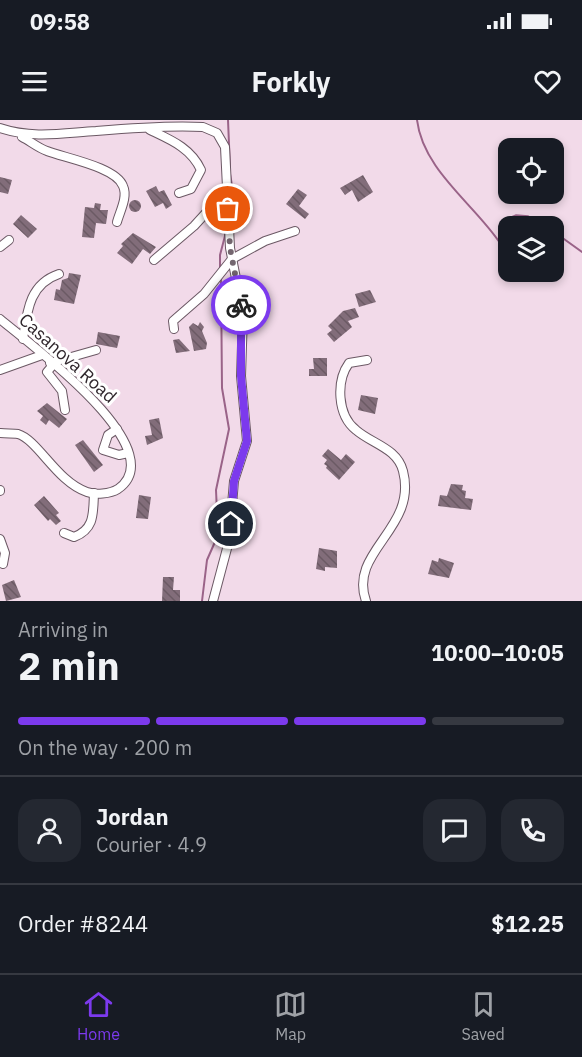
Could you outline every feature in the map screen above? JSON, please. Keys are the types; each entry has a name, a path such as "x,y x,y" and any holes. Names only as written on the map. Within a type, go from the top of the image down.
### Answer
{"street":[{"path":"20,135 40,136 147,128 203,127 218,133 225,147 232,259 243,314 241,376 247,441 234,481 229,541 213,601"},
{"path":"0,128 20,135 45,151 82,161 114,176 123,183 125,194 117,222"},
{"path":"147,128 177,143 196,158 201,170 191,189 179,193"},
{"path":"154,260 194,226 227,190"},
{"path":"174,329 173,321 204,294 232,259 265,241 295,231"},
{"path":"0,247 9,240"},
{"path":"23,339 28,305 34,290 50,277 59,274"},
{"name":"Casanova Road","path":"0,319 94,400 117,429 128,453"},
{"path":"65,410 62,391 47,372 52,364 96,350"},
{"path":"0,370 42,356"},
{"path":"366,601 361,580 365,566 391,531 402,507 405,486 403,469 396,457 355,430 347,420 340,397 341,374 349,363 367,360"},
{"path":"0,434 19,435 29,440 65,480 79,489 94,494 119,489 128,475 131,460 128,453 119,455 103,450 108,435 117,429"},
{"path":"64,532 74,537 86,533 92,522 94,494"},
{"path":"0,539 5,553 3,564"}],"building":[{"path":"363,175 373,192 358,202 352,190 345,195 340,188"},
{"path":"0,177 12,180 8,194 0,192"},
{"path":"156,186 159,192 164,190 172,205 166,209 163,203 155,207 146,191"},
{"path":"298,189 307,195 299,206 309,214 305,219 286,204"},
{"path":"137,200 140,201 140,211 133,212 130,211 129,204 130,201"},
{"path":"95,203 101,204 100,210 108,210 106,224 96,223 94,238 82,237 85,207 94,208"},
{"path":"21,215 37,229 28,238 13,224"},
{"path":"133,233 156,247 150,254 143,249 132,264 117,253 123,246 121,244"},
{"path":"69,273 81,275 74,304 54,300 56,289 60,290 62,280 68,278"},
{"path":"370,290 376,302 359,307 355,294"},
{"path":"355,308 359,317 348,321 352,327 334,342 327,334 332,330 328,326 343,311"},
{"path":"200,322 204,327 202,331 207,343 206,349 194,351 189,327 193,323 198,326"},
{"path":"98,332 120,336 117,348 96,344"},
{"path":"179,339 190,351 176,353 173,340"},
{"path":"313,358 327,358 327,376 309,376 309,369 314,369"},
{"path":"361,395 378,398 375,414 358,410"},
{"path":"47,403 67,419 59,428 49,420 46,425 40,420 43,416 37,411"},
{"path":"159,418 163,438 147,445 145,436 152,435 149,420"},
{"path":"83,440 103,465 94,472 75,445"},
{"path":"328,449 341,460 346,454 355,462 339,480 324,464 327,460 322,456"},
{"path":"451,484 463,485 462,490 466,491 465,498 473,499 471,510 438,506 440,495 447,496"},
{"path":"139,495 151,497 148,519 136,518"},
{"path":"44,496 59,513 56,515 61,521 56,525 50,519 48,521 34,505"},
{"path":"319,548 337,551 337,568 325,567 325,571 316,569"},
{"path":"439,558 454,563 449,578 428,574 432,560 438,562"},
{"path":"163,577 174,577 173,590 180,590 180,601 162,601"},
{"path":"14,580 21,597 6,601 2,585"}],"waterway":[{"path":"228,120 230,168"},
{"path":"417,120 421,138 439,171 498,240"},
{"path":"230,174 234,197 232,218"},
{"path":"220,268 220,255 226,232"},
{"path":"564,239 582,252"},
{"path":"202,601 207,560 218,535 216,490 229,429 222,388 221,279"}],"way so far":[{"path":"228,209 230,248 241,305"}],"route":[{"path":"231,524 234,481 247,441 241,376 243,314 241,305"}]}
